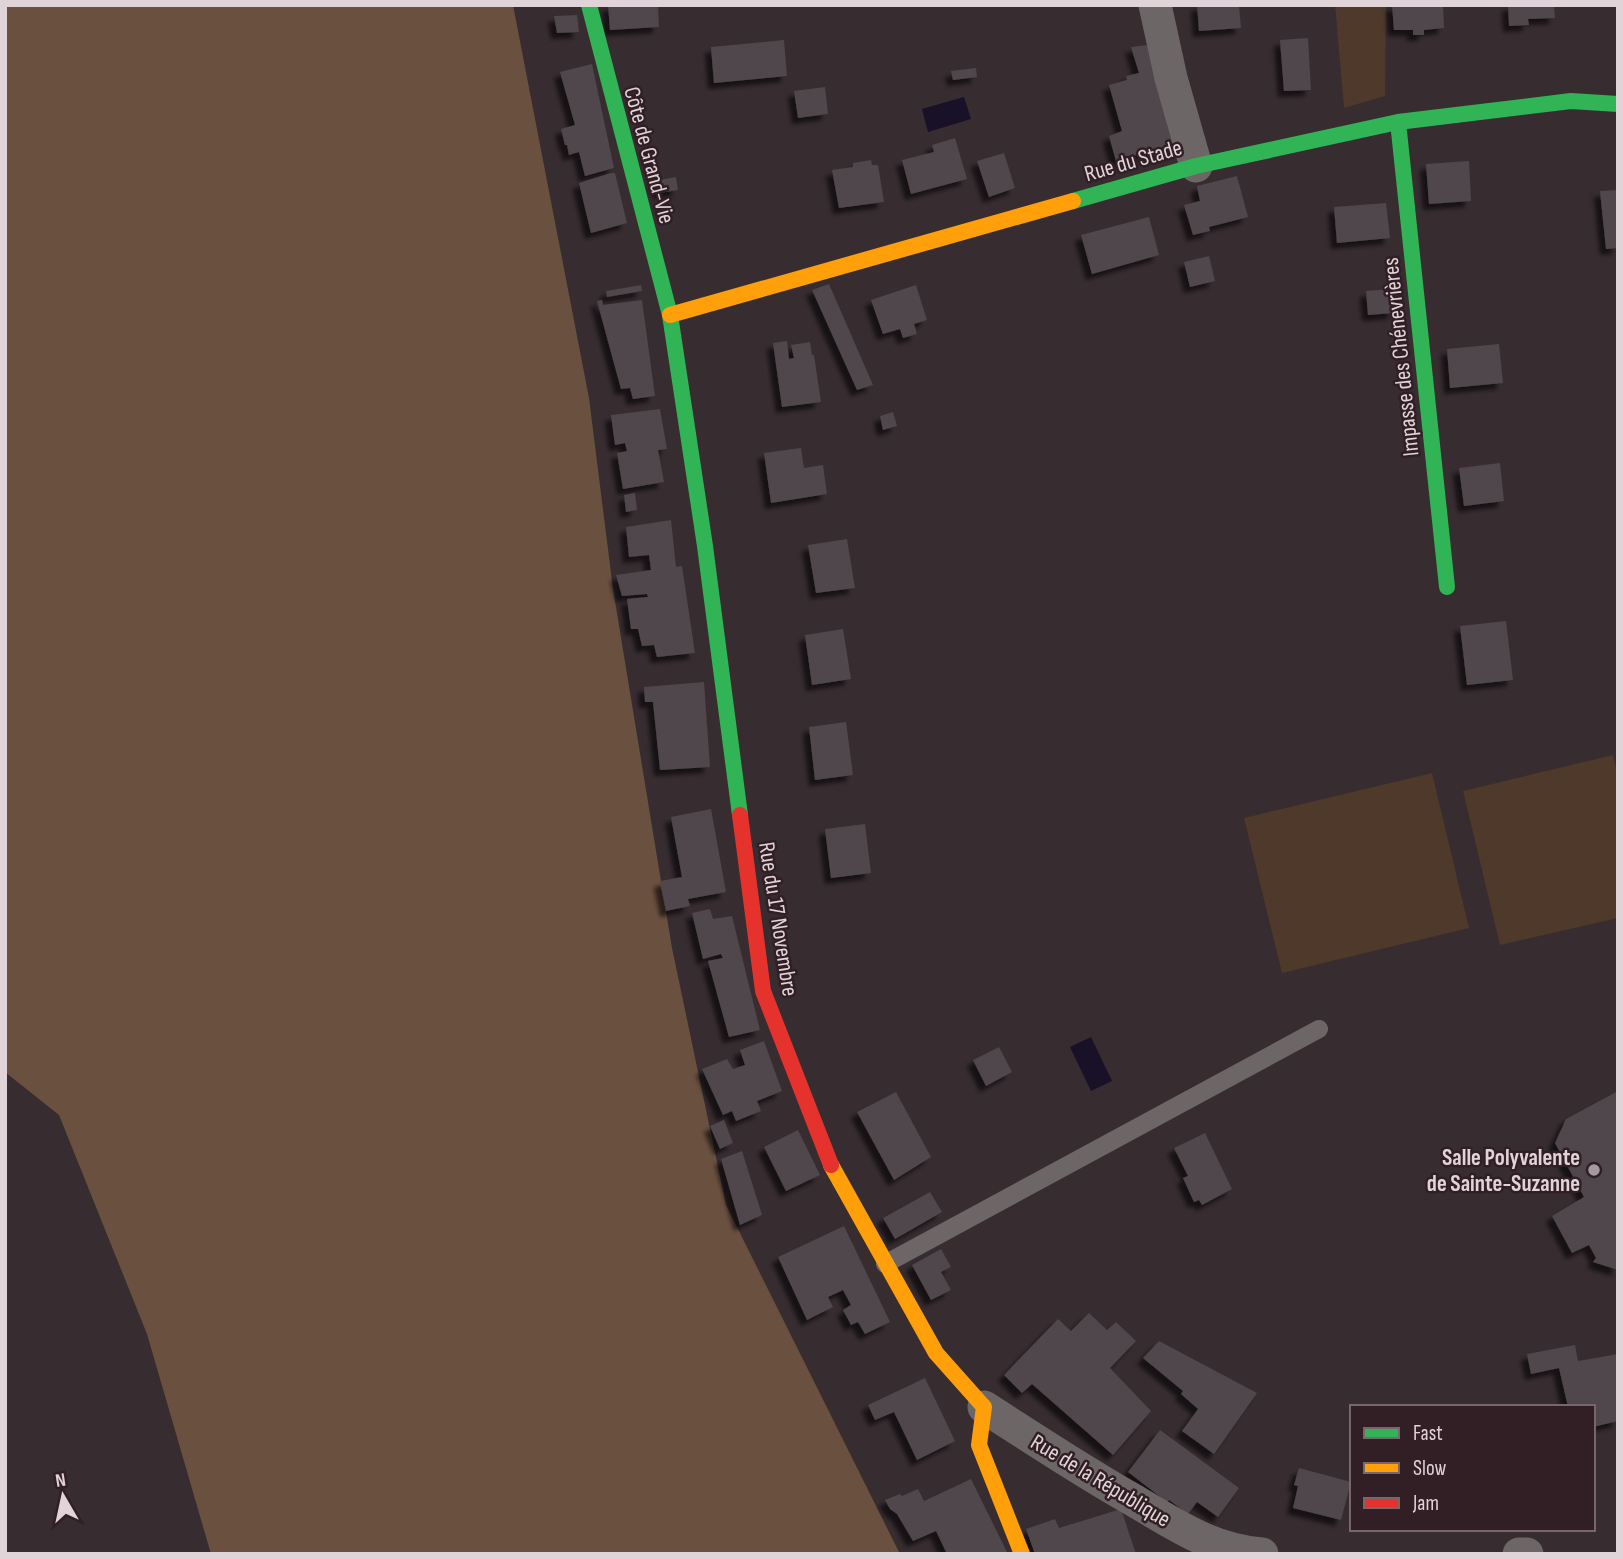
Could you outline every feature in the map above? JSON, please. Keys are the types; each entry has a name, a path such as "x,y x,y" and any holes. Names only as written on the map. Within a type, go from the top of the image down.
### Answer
{"street":[{"name":"Côte de Grand-Vie","path":"589,5 670,315"},
{"path":"1155,5 1171,78 1196,166"},
{"name":"Rue du Stade","path":"670,315 1196,166 1398,122 1571,101 1618,104"},
{"name":"Impasse des Chénevrières","path":"1398,122 1447,587"},
{"name":"Rue du 17 Novembre","path":"670,315 705,546 763,992 835,1175 936,1353 984,1407"},
{"path":"984,1407 979,1445 1022,1554"},
{"name":"Rue de la République","path":"984,1407 1114,1489 1202,1540 1240,1552 1262,1554"},
{"path":"1519,1554 1527,1554"}],"lane":[{"path":"885,1264 1319,1029"}],"shaded area":[{"path":"5,5 513,5 589,398 613,589 672,948 726,1205 900,1554 211,1554 147,1334 59,1115 5,1072"},
{"path":"1335,5 1386,5 1385,96 1344,108"},
{"path":"964,97 971,119 928,132 922,109"},
{"path":"1613,755 1618,777 1618,918 1500,945 1463,791"},
{"path":"1432,773 1469,928 1282,973 1244,818"},
{"path":"1091,1037 1112,1081 1091,1091 1070,1047"}],"building":[{"path":"608,5 658,5 659,27 610,30"},
{"path":"1197,5 1239,5 1241,28 1199,31"},
{"path":"1392,5 1443,5 1444,28 1424,30 1424,35 1413,35 1413,30 1394,30"},
{"path":"1508,5 1554,5 1555,18 1528,19 1529,25 1509,26"},
{"path":"577,15 579,32 557,33 554,16"},
{"path":"1308,38 1311,90 1284,91 1280,40"},
{"path":"784,40 787,76 714,83 711,47"},
{"path":"1147,45 1175,144 1116,161 1109,136 1122,131 1109,85 1139,73 1131,47"},
{"path":"592,64 614,168 585,176 579,152 569,155 561,129 575,125 560,72"},
{"path":"976,68 977,77 953,80 951,71"},
{"path":"825,87 828,114 798,118 794,91"},
{"path":"955,138 967,179 911,194 902,160 934,152 932,145"},
{"path":"1004,153 1015,188 989,197 977,161"},
{"path":"871,160 872,165 878,165 884,202 839,208 832,170 853,167 853,163"},
{"path":"1469,161 1471,201 1429,204 1426,164"},
{"path":"615,173 627,223 591,233 579,183"},
{"path":"1237,176 1248,217 1209,227 1210,231 1193,235 1184,205 1200,201 1197,186"},
{"path":"676,177 678,190 659,193 655,181"},
{"path":"1618,190 1618,248 1606,249 1600,191"},
{"path":"1386,203 1390,238 1337,243 1334,207"},
{"path":"1149,217 1159,255 1092,274 1081,235"},
{"path":"1209,256 1215,281 1190,287 1184,262"},
{"path":"829,284 873,385 857,390 812,290"},
{"path":"641,285 642,291 607,297 606,291"},
{"path":"916,285 927,320 914,324 917,334 903,338 900,329 883,334 871,300"},
{"path":"1391,289 1394,313 1368,315 1366,291"},
{"path":"602,300 603,305 642,300 655,396 633,399 630,388 621,389 597,301"},
{"path":"787,341 789,359 794,358 791,345 810,342 821,402 782,407 773,343"},
{"path":"1499,344 1503,383 1450,388 1447,349"},
{"path":"660,409 667,449 658,450 664,482 623,489 617,453 627,451 625,443 615,445 611,415"},
{"path":"893,412 897,426 883,430 880,416"},
{"path":"801,448 804,468 823,465 827,494 771,503 764,453"},
{"path":"1500,463 1504,501 1464,506 1459,468"},
{"path":"635,493 637,510 626,512 624,495"},
{"path":"671,520 676,567 682,566 695,653 657,657 654,645 642,646 638,629 631,629 627,599 648,597 647,594 622,596 616,575 651,570 649,555 629,557 626,527"},
{"path":"847,539 855,588 816,593 808,545"},
{"path":"1506,621 1513,680 1467,685 1460,626"},
{"path":"843,629 851,679 812,685 805,635"},
{"path":"704,682 710,767 660,770 653,702 645,702 644,687"},
{"path":"846,722 853,775 815,780 809,727"},
{"path":"711,809 726,892 688,899 690,906 666,911 660,881 682,877 671,817"},
{"path":"865,824 871,873 831,878 825,829"},
{"path":"710,909 713,919 732,916 760,1030 729,1037 708,961 723,958 721,954 703,959 692,913"},
{"path":"764,1041 782,1091 757,1101 761,1111 736,1121 732,1111 723,1115 702,1069 727,1059 733,1069 745,1065 740,1050"},
{"path":"999,1047 1012,1072 986,1086 973,1060"},
{"name":"Salle Polyvalente de Sainte-Suzanne","path":"1618,1091 1618,1270 1593,1262 1596,1258 1589,1245 1572,1253 1552,1216 1584,1197 1555,1143 1566,1119"},
{"path":"896,1092 931,1157 894,1180 857,1112"},
{"path":"724,1120 733,1143 720,1149 710,1126"},
{"path":"798,1130 820,1175 786,1191 764,1147"},
{"path":"1205,1133 1232,1189 1202,1205 1199,1200 1194,1202 1183,1178 1188,1176 1174,1148"},
{"path":"742,1151 762,1215 740,1225 721,1159"},
{"path":"930,1192 942,1212 895,1239 883,1218"},
{"path":"844,1226 890,1322 865,1334 858,1322 851,1325 843,1310 851,1305 843,1290 828,1297 833,1307 807,1320 778,1257"},
{"path":"941,1249 951,1267 941,1272 951,1290 931,1300 912,1265"},
{"path":"1089,1313 1107,1330 1116,1322 1136,1341 1110,1368 1151,1411 1113,1455 1032,1384 1022,1393 1004,1375 1058,1319 1071,1331"},
{"path":"1159,1341 1257,1393 1214,1454 1182,1431 1198,1409 1181,1394 1183,1391 1143,1358"},
{"path":"1575,1345 1578,1361 1618,1354 1618,1421 1595,1427 1595,1405 1568,1405 1559,1368 1531,1374 1527,1354"},
{"path":"925,1378 955,1441 917,1460 894,1412 875,1420 868,1405"},
{"path":"1160,1430 1239,1488 1218,1517 1197,1502 1188,1514 1169,1500 1167,1502 1128,1472"},
{"path":"1299,1468 1350,1482 1341,1520 1293,1508 1298,1486 1294,1485"},
{"path":"971,1479 1008,1554 947,1554 936,1531 913,1541 885,1500 918,1489 924,1501"},
{"path":"1121,1509 1136,1554 1035,1554 1026,1529 1055,1519 1059,1528"}],"traffic: fast":[{"path":"589,5 670,315 705,546 740,815"},
{"path":"1073,201 1196,166 1398,122 1571,101 1618,104"},
{"path":"1398,122 1447,587"}],"traffic: slow":[{"path":"670,315 1073,201"},
{"path":"831,1165 936,1353 984,1407 979,1445 1022,1554"}],"traffic: jam":[{"path":"740,815 763,991 831,1165"}],"place":[{"name":"Salle Polyvalente de Sainte-Suzanne","path":"1594,1170"}]}
